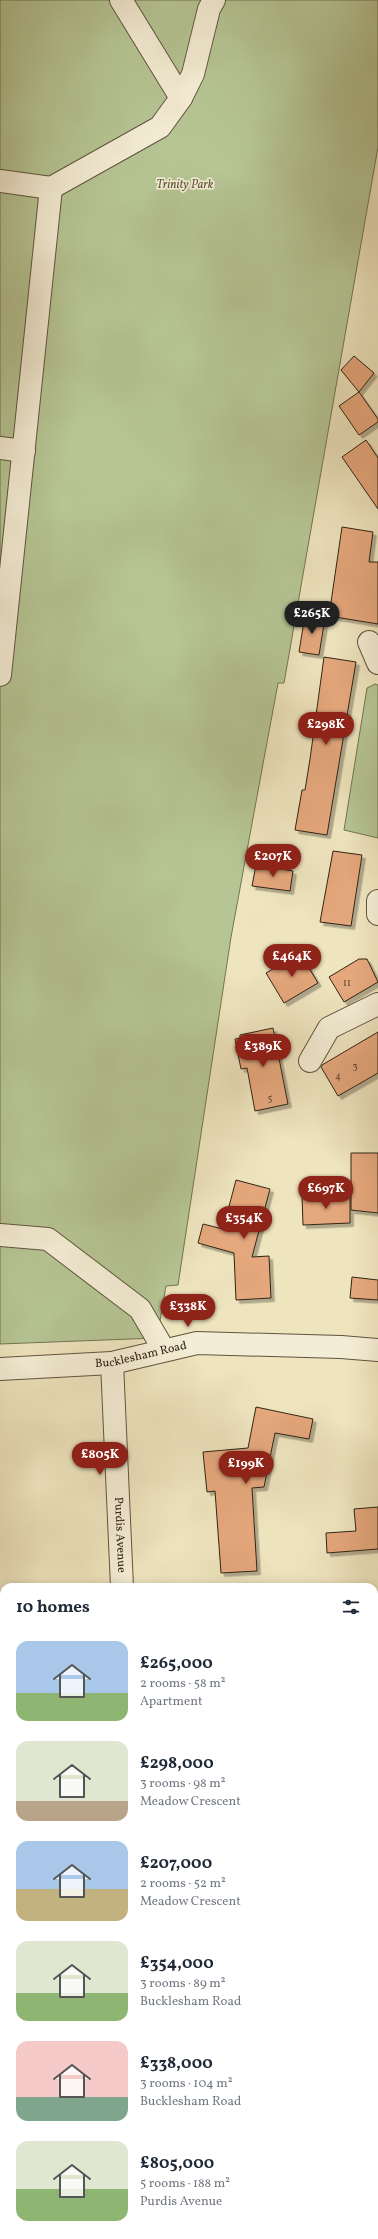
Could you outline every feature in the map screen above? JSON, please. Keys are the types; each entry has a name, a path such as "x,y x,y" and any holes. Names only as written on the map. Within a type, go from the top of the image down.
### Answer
{"street":[{"path":"121,0 181,98"},
{"path":"0,182 51,188 160,127 181,98 192,74 209,9 214,0"},
{"path":"0,675 51,188"},
{"path":"0,448 24,451"},
{"path":"369,642 378,663"},
{"path":"378,901 378,914"},
{"path":"310,1061 329,1028 378,1004"},
{"path":"0,1235 48,1239 140,1309 164,1350"},
{"name":"Bucklesham Road","path":"0,1369 112,1363 197,1343 341,1347 378,1350"},
{"name":"Purdis Avenue","path":"112,1363 122,1583"}],"green space":[{"name":"Trinity Park","path":"0,0 378,0 378,147 284,683 278,683 231,937 178,1285 166,1286 157,1338 0,1344"},
{"path":"375,684 378,685 378,838 344,830 367,688"}],"building":[{"path":"354,356 374,373 359,392 341,370"},
{"path":"359,392 378,419 378,422 359,435 339,406"},
{"path":"366,440 378,458 378,509 342,457"},
{"path":"342,527 373,532 369,562 378,562 378,624 329,616"},
{"path":"305,615 325,618 319,655 299,652"},
{"path":"324,657 356,662 327,835 295,830 302,790 305,790"},
{"path":"333,851 362,855 351,926 320,922"},
{"path":"256,865 293,871 290,891 252,886"},
{"path":"300,953 318,983 284,1003 266,973"},
{"path":"359,959 367,959 378,982 344,1002 329,977"},
{"path":"273,1028 288,1104 255,1111 247,1068 241,1069 235,1039 240,1038 240,1035"},
{"path":"378,1032 378,1073 338,1096 321,1067 322,1065"},
{"path":"351,1153 378,1153 378,1213 351,1210"},
{"path":"236,1180 270,1189 252,1257 269,1256 271,1298 236,1300 234,1253 198,1243 203,1224 223,1229"},
{"path":"350,1195 350,1223 303,1225 302,1196"},
{"path":"352,1277 378,1280 378,1300 350,1298"},
{"path":"256,1407 313,1419 309,1439 275,1433 264,1487 252,1488 257,1571 221,1573 215,1491 207,1492 203,1452 248,1448"},
{"path":"378,1507 378,1549 327,1553 326,1533 356,1531 354,1509"}]}
